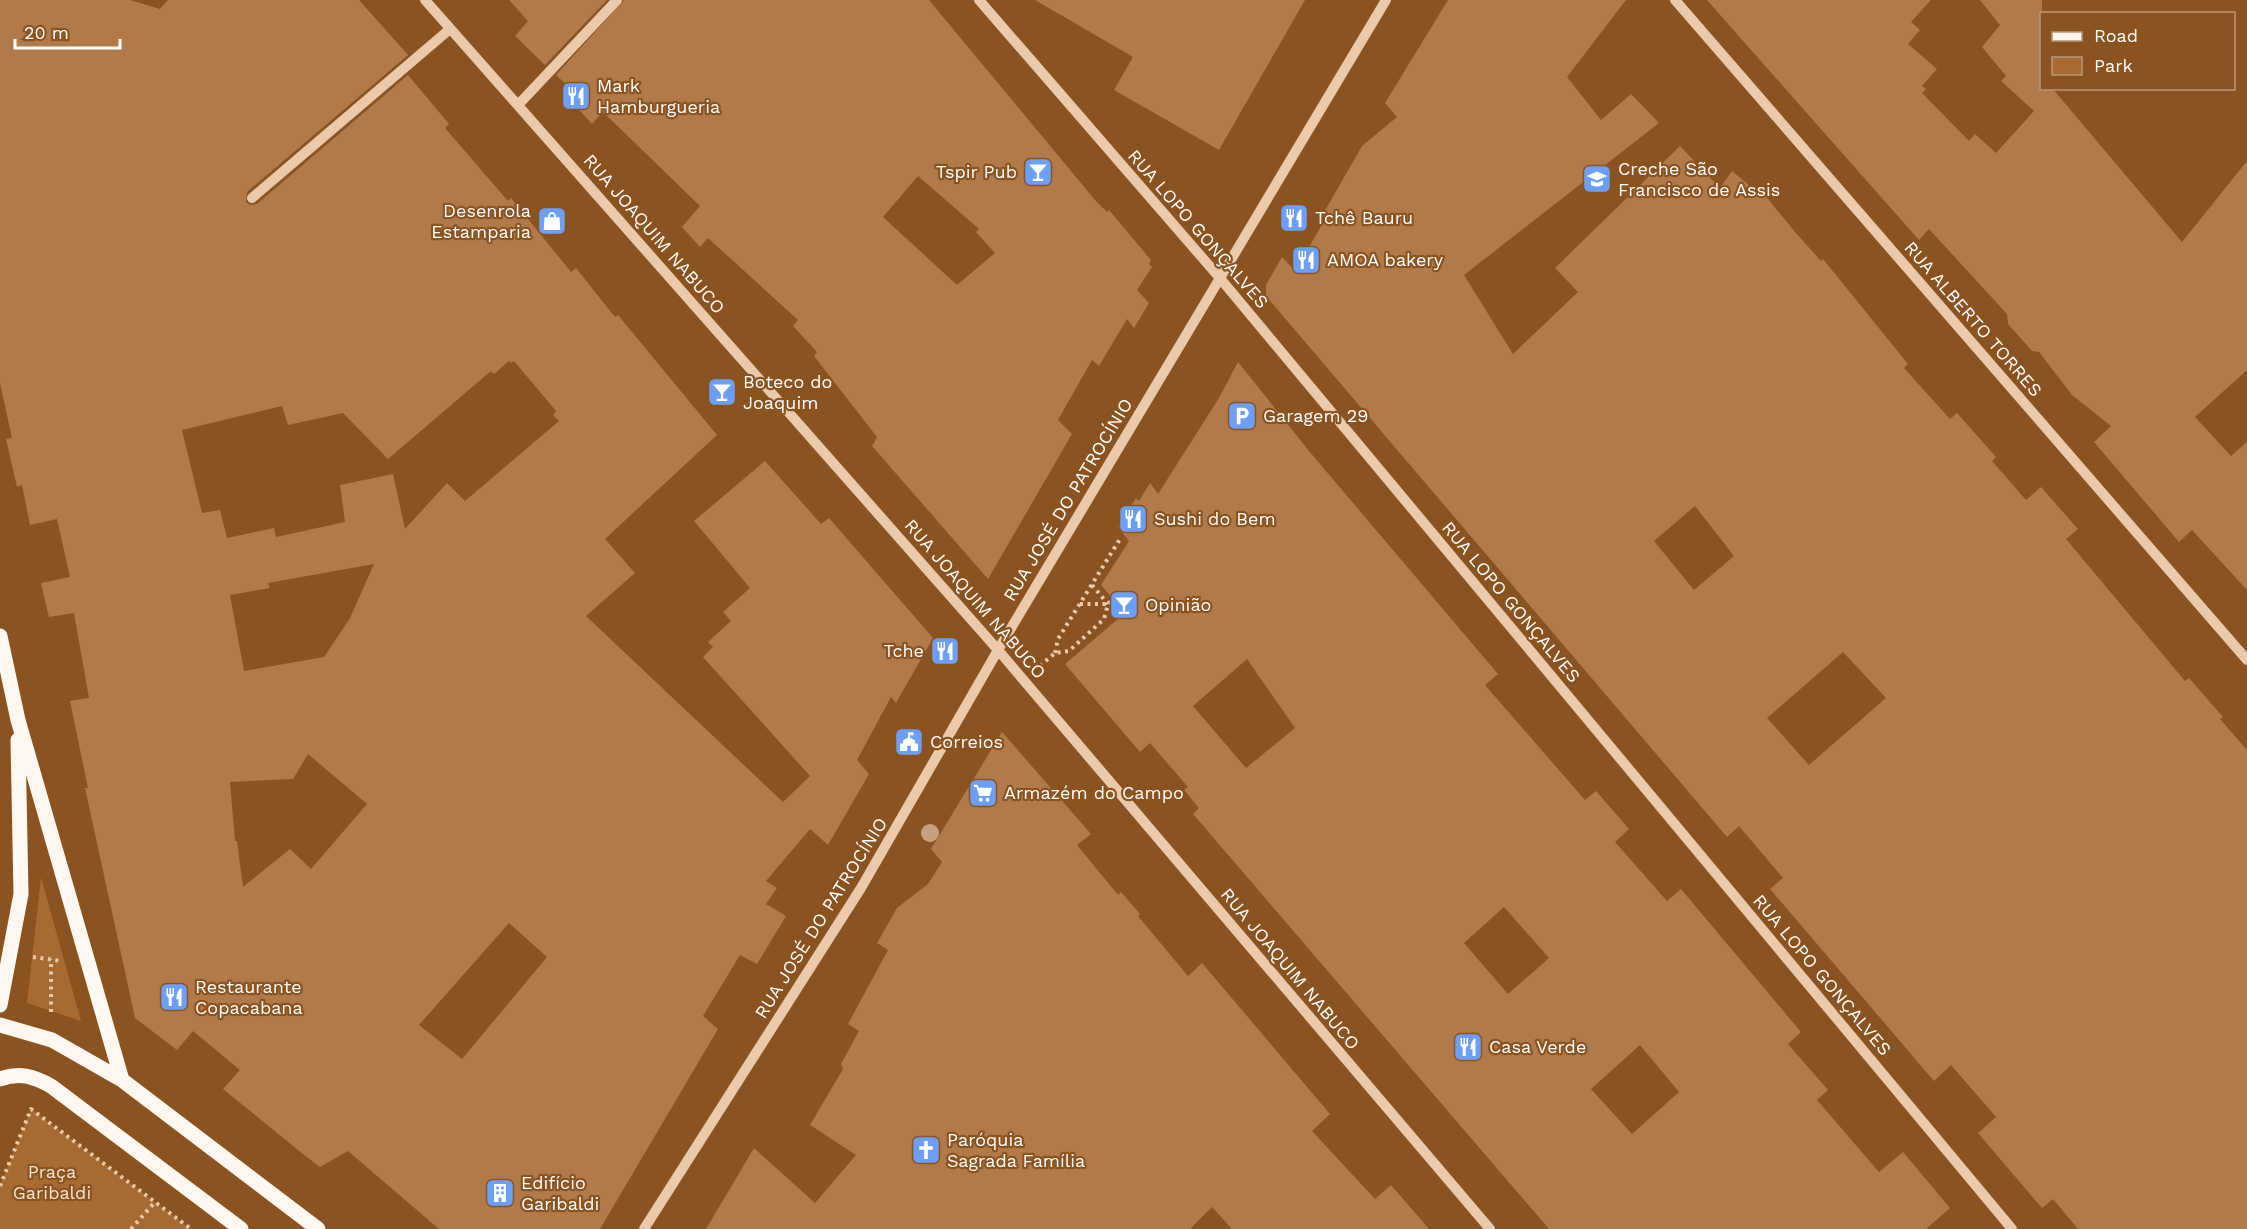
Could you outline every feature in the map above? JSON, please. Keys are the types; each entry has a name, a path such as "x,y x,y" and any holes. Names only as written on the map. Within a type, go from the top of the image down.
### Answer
{"main road":[{"path":"0,636 18,720 122,1080"},
{"path":"0,1005 21,894 18,720"},
{"path":"0,1025 52,1040 122,1080 318,1229"},
{"path":"0,1079 14,1074 35,1077 51,1086 241,1229"}],"street":[{"name":"RUA JOAQUIM NABUCO","path":"425,0 998,650 1490,1229"},
{"path":"518,105 617,0"},
{"name":"RUA LOPO GONÇALVES","path":"979,0 1219,277 2012,1229"},
{"name":"RUA JOSÉ DO PATROCÍNIO","path":"644,1229 861,888 998,650 1386,0"},
{"name":"RUA ALBERTO TORRES","path":"1675,0 2247,660"},
{"path":"252,198 450,29"}],"path":[{"path":"1055,653 1058,639 1120,539"},
{"path":"1092,585 1108,604"},
{"path":"1023,681 1055,653 1069,651 1104,619 1108,604 1113,599"},
{"path":"1080,604 1108,604"},
{"path":"10,953 89,965"},
{"path":"51,959 51,1012"},
{"path":"0,1186 31,1108 191,1229"},
{"path":"131,1229 155,1202"}],"green space":[{"path":"41,877 81,1021 27,1003"},
{"name":"Praça Garibaldi","path":"31,1109 191,1229 0,1229 0,1186"}],"building":[{"path":"0,0 130,0 160,9 168,0 359,0 408,55 247,192 246,202 250,205 257,204 408,75 449,124 445,128 508,201 511,198 571,272 576,268 615,317 618,315 717,435 605,539 635,573 586,616 783,802 810,776 703,657 713,647 708,642 731,621 723,612 750,588 694,521 765,461 821,524 829,518 933,638 896,703 891,697 857,760 869,774 828,845 810,829 766,881 777,888 766,904 786,916 757,964 740,955 703,1016 718,1029 600,1229 439,1229 348,1151 320,1167 303,1154 223,1089 240,1070 193,1031 177,1050 135,1018 85,788 88,788 70,701 89,698 74,613 49,617 41,583 70,577 57,519 30,525 22,485 17,487 6,439 12,438 0,383","holes":["509,361 511,363 514,361 556,411 553,415 559,421 465,501 447,483 405,529 393,474 340,485 345,522 276,537 274,528 227,538 220,510 202,513 182,430 282,406 288,425 343,413 388,459 491,371 494,374","374,564 350,618 324,657 244,671 230,595 270,588 268,583","308,754 367,804 311,869 290,849 243,887 237,841 235,841 230,782 293,779","509,923 547,957 462,1059 419,1025"]},
{"path":"509,0 607,0 545,65 515,36 528,21"},
{"path":"624,0 929,0 1095,200 1107,212 1109,210 1151,260 1149,264 1152,267 1137,290 1149,303 1134,328 1127,319 1099,366 1092,360 1058,420 1072,434 988,579 872,446 877,437 814,356 817,352 793,326 798,320 708,238 700,247 682,227 700,206 603,112 592,124 562,91 567,85 556,75","holes":["918,176 979,229 976,232 995,253 957,285 883,217"]},
{"path":"1035,0 1305,0 1219,150 1114,90 1133,57"},
{"path":"1448,0 1626,0 1567,77 1601,120 1631,94 1659,123 1464,275 1513,354 1578,292 1555,268 1680,146 1720,188 1732,171 1756,191 1759,188 1821,261 1823,259 1908,364 1904,368 1950,419 1957,413 1996,457 1992,461 2026,500 2041,487 2078,529 2066,539 2185,681 2189,678 2223,717 2220,719 2247,750 2247,1229 2078,1229 2053,1199 2042,1208 1978,1133 1996,1117 1951,1065 1934,1081 1770,889 1783,878 1739,826 1727,837 1266,296 1266,285 1282,257 1295,271 1326,218 1323,214 1362,146 1397,117 1385,103","holes":["1695,506 1734,556 1694,590 1654,541","1843,652 1886,698 1809,765 1767,718"]},
{"path":"1707,0 1931,0 1911,22 1920,30 1908,44 1937,69 1922,86 1926,89 1922,93 1969,141 1975,134 1996,153 2034,111 2001,81 2006,76 1982,47 2000,25 1980,0 2042,0 2040,90 2054,90 2182,242 2247,161 2247,370 2195,417 2231,456 2247,442 2247,590 2192,530 2179,542 2094,442 2111,426 2072,395 2039,352 2032,351 2008,324 2007,314 1929,229 1919,240"},
{"path":"1238,362 1309,451 1498,674 1485,685 1585,800 1596,791 1629,829 1615,842 1667,901 1681,889 1801,1032 1788,1044 1828,1090 1817,1100 1879,1172 1903,1152 1950,1208 1926,1229 1549,1229 1193,814 1199,808 1184,790 1188,787 1150,743 1140,752 1065,664 1125,613 1101,585 1129,541 1118,527 1136,498 1139,501 1150,483 1158,494 1219,398","holes":["1247,659 1295,728 1246,768 1193,706","1504,907 1549,958 1508,994 1464,943","1640,1045 1679,1092 1632,1134 1591,1089"]},
{"path":"1002,732 1091,834 1077,845 1118,895 1121,892 1188,976 1202,963 1330,1114 1312,1131 1375,1199 1391,1185 1429,1229 1232,1229 1212,1207 1190,1229 706,1229 754,1148 815,1203 856,1155 810,1125 843,1069 841,1064 859,1031 848,1024 888,950 877,943 897,908 928,884 942,862 931,849"}],"place":[{"name":"Mark Hamburgueria","path":"576,96"},
{"name":"Tspir Pub","path":"1038,172"},
{"name":"Creche São Francisco de Assis","path":"1597,179"},
{"name":"Tchê Bauru","path":"1294,218"},
{"name":"Desenrola Estamparia","path":"552,221"},
{"name":"AMOA bakery","path":"1306,260"},
{"name":"Boteco do Joaquim","path":"722,392"},
{"name":"Garagem 29","path":"1242,416"},
{"name":"Sushi do Bem","path":"1133,519"},
{"name":"Opinião","path":"1124,605"},
{"name":"Tche","path":"945,651"},
{"name":"Correios","path":"909,742"},
{"name":"Armazém do Campo","path":"983,793"},
{"name":"Restaurante Copacabana","path":"174,997"},
{"name":"Casa Verde","path":"1468,1047"},
{"name":"Paróquia Sagrada Família","path":"926,1150"},
{"name":"Edifício Garibaldi","path":"500,1193"}]}
